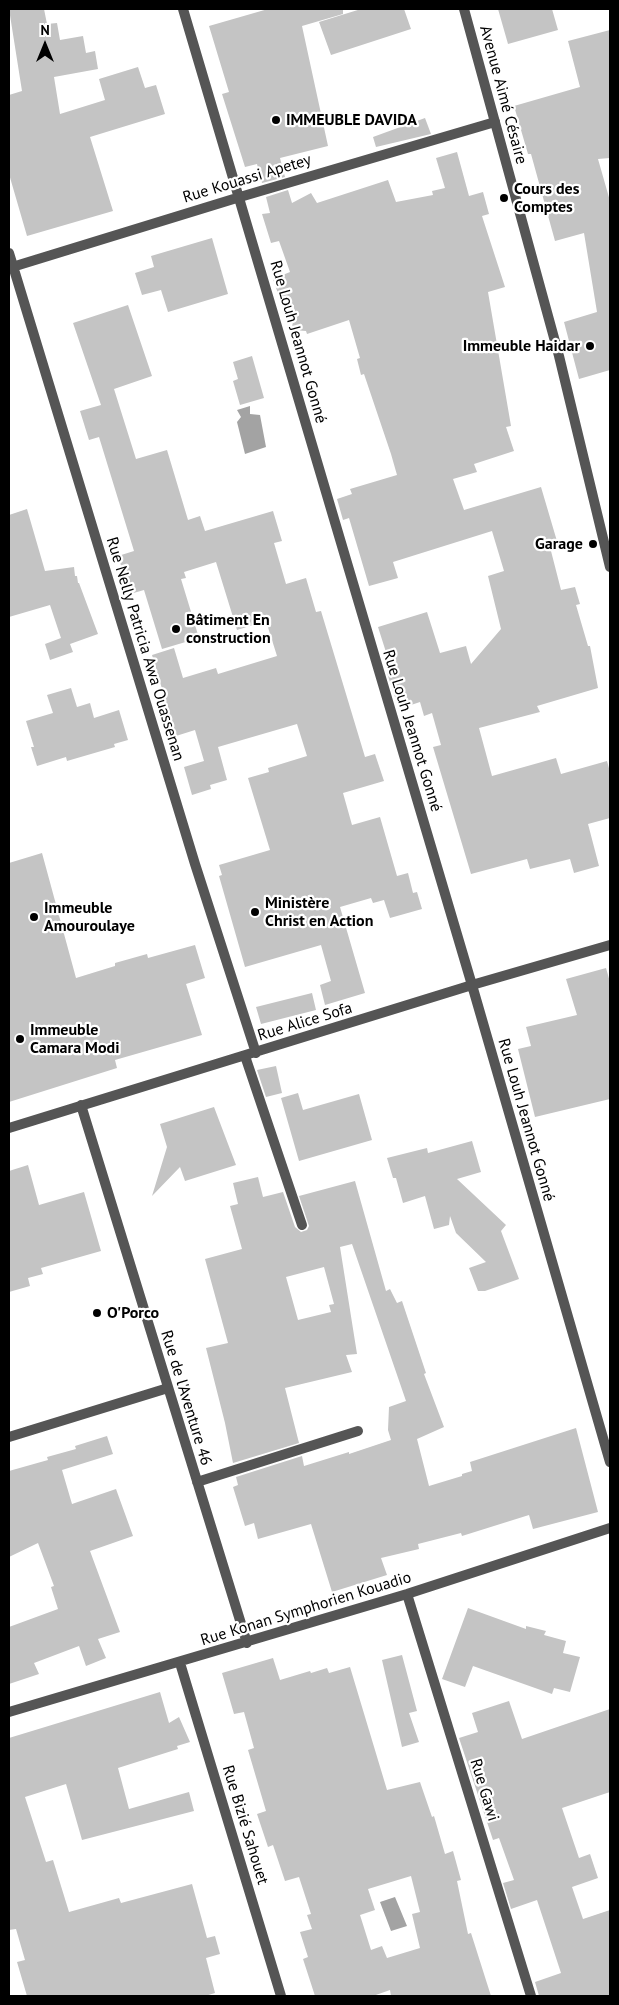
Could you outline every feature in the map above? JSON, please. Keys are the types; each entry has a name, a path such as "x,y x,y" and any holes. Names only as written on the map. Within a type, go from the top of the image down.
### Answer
{"street":[{"name":"Rue Louh Jeannot Gonné","path":"183,9 472,985 610,1462"},
{"name":"Avenue Aimé Césaire","path":"464,9 559,356 610,563"},
{"name":"Rue Kouassi Apetey","path":"11,267 495,122"},
{"name":"Rue Nelly Patricia Awa Ouassenan","path":"9,253 11,267 194,864 256,1053"},
{"name":"Rue Alice Sofa","path":"9,1128 472,985 610,945"},
{"path":"245,1056 302,1225"},
{"name":"Rue de l'Aventure 46","path":"81,1105 247,1642"},
{"path":"9,1437 168,1388"},
{"path":"197,1482 358,1431"},
{"name":"Rue Konan Symphorien Kouadio","path":"9,1712 180,1663 407,1594 610,1528"},
{"name":"Rue Gawi","path":"407,1594 530,1996"},
{"name":"Rue Bizié Sahouet","path":"180,1663 281,1996"}],"shaded area":[{"path":"250,406 250,414 260,415 266,447 245,454 237,422 241,417 237,410"},
{"path":"395,1897 407,1926 391,1931 380,1902"}],"building":[{"path":"9,9 44,9 47,24 57,23 60,40 83,36 86,53 95,51 98,69 54,77 60,114 105,100 99,79 138,67 145,88 156,85 165,114 90,137 113,211 27,236 9,174 9,95 22,91"},
{"path":"268,9 343,9 343,14 302,26 328,146 280,158 285,177 262,183 257,164 245,167 222,94 229,92 209,26"},
{"path":"361,9 404,9 411,29 331,55 319,22"},
{"path":"498,9 552,9 558,30 508,44"},
{"path":"610,30 610,158 598,159 610,201 610,370 579,379 564,322 597,312 584,233 555,241 531,154 528,154 514,106 580,87 568,41"},
{"path":"425,118 431,134 376,147 373,137"},
{"path":"457,152 469,196 483,192 489,214 482,216 505,287 488,292 511,426 506,427 514,451 474,464 477,472 453,479 464,510 541,487 559,548 551,551 561,590 575,587 580,604 576,605 588,646 590,646 598,688 537,706 540,712 479,728 492,776 556,758 561,774 607,761 610,772 610,818 588,824 599,866 574,873 570,859 530,869 527,859 471,874 433,747 441,745 432,713 424,716 420,702 399,709 387,673 392,671 378,627 427,612 440,653 466,646 471,664 501,629 488,576 504,571 492,531 393,562 398,578 369,586 349,518 343,520 337,499 352,494 350,489 397,475 391,454 364,374 361,375 357,359 360,358 349,320 307,334 306,331 292,330 294,305 283,308 273,279 290,272 279,241 271,243 262,214 270,213 266,197 288,190 292,203 311,193 317,203 388,180 396,202 433,195 432,191 445,188 436,158"},
{"path":"212,238 228,294 168,312 161,290 142,295 135,273 154,267 151,256"},
{"path":"128,305 152,376 114,389 136,459 167,450 188,520 200,516 205,531 273,511 282,541 274,543 286,584 306,578 316,612 321,611 365,757 375,754 384,781 343,793 352,825 380,817 397,876 408,873 413,893 417,892 422,909 390,918 384,900 373,903 371,898 340,907 365,993 325,1005 320,985 331,981 321,945 245,967 219,876 222,875 219,865 270,850 248,778 269,772 268,768 307,756 297,724 218,747 227,780 210,785 211,789 192,795 184,767 204,761 195,730 176,736 152,655 174,648 183,678 216,668 218,674 277,656 266,621 237,630 216,562 184,572 186,578 181,579 199,638 162,649 144,590 130,594 118,556 134,551 99,437 89,440 80,411 101,405 73,323"},
{"path":"252,356 264,398 240,405 233,381 238,379 233,362"},
{"path":"27,509 45,571 74,567 75,576 77,576 98,634 70,644 73,652 50,660 45,644 61,638 50,605 9,617 9,515"},
{"path":"71,688 77,707 90,703 94,718 119,710 128,740 114,744 115,747 67,761 66,757 37,766 31,747 34,747 26,721 53,713 47,695"},
{"path":"42,853 76,978 115,966 115,963 147,954 148,958 195,945 205,978 186,984 202,1035 115,1060 117,1068 9,1102 9,863"},
{"path":"606,968 610,982 610,1099 535,1117 518,1049 531,1046 526,1027 577,1015 566,979"},
{"path":"312,993 316,1010 261,1024 256,1007"},
{"path":"276,1066 282,1093 266,1097 257,1070"},
{"path":"298,1093 303,1110 359,1094 372,1140 299,1161 281,1098"},
{"path":"214,1107 236,1165 185,1181 180,1167 152,1196 167,1147 160,1124"},
{"path":"472,1141 481,1172 457,1179 506,1225 501,1231 519,1279 485,1291 478,1291 469,1268 486,1262 456,1233 450,1216 449,1225 434,1229 425,1196 403,1203 396,1178 393,1178 387,1158 427,1148 428,1153"},
{"path":"28,1165 39,1205 84,1192 101,1251 41,1268 43,1274 28,1278 30,1286 9,1292 9,1171"},
{"path":"258,1177 263,1197 283,1192 295,1227 301,1232 307,1230 309,1226 299,1196 355,1181 386,1291 390,1289 397,1303 402,1301 426,1373 424,1374 444,1427 417,1439 429,1486 472,1471 470,1462 576,1428 598,1512 533,1529 529,1515 462,1536 461,1533 418,1544 419,1549 381,1558 387,1575 332,1592 311,1524 258,1539 254,1523 245,1526 233,1487 238,1485 236,1477 302,1456 304,1466 391,1440 388,1430 389,1407 406,1401 352,1244 340,1247 357,1354 346,1355 352,1372 285,1388 299,1443 233,1463 206,1348 228,1343 205,1259 242,1249 230,1206 238,1204 233,1183","holes":["324,1267 334,1304 329,1305 331,1312 298,1320 286,1277"]},
{"path":"107,1436 113,1454 62,1470 72,1504 116,1489 133,1536 90,1551 120,1632 98,1639 106,1658 86,1666 79,1646 34,1663 39,1674 9,1684 9,1627 58,1609 51,1587 54,1586 38,1543 9,1557 9,1471 48,1460 47,1457 76,1449 75,1446"},
{"path":"468,1608 526,1629 526,1626 546,1631 544,1635 566,1641 563,1653 580,1657 570,1692 554,1688 552,1694 473,1666 465,1687 442,1679"},
{"path":"402,1655 417,1711 409,1713 419,1742 402,1747 382,1660"},
{"path":"273,1658 280,1680 310,1671 311,1673 327,1668 329,1673 350,1667 387,1790 420,1782 432,1817 434,1816 445,1854 453,1851 461,1880 457,1881 468,1934 471,1933 491,1996 391,1996 390,1990 373,1996 315,1996 303,1959 308,1957 300,1932 312,1929 307,1915 311,1914 299,1877 285,1881 273,1845 268,1847 257,1814 266,1811 248,1750 254,1748 244,1712 234,1714 222,1673","holes":["411,1876 420,1912 412,1914 420,1948 387,1958 382,1946 371,1950 360,1915 375,1910 368,1889"]},
{"path":"160,1692 169,1723 179,1717 190,1742 177,1746 178,1749 118,1768 129,1809 189,1792 194,1811 82,1840 66,1784 25,1797 46,1862 53,1860 69,1912 119,1898 121,1903 192,1884 207,1938 215,1936 220,1954 206,1958 215,1993 205,1996 27,1996 17,1962 25,1960 16,1929 9,1930 9,1738"},
{"path":"509,1701 522,1739 610,1709 610,1792 562,1808 579,1858 590,1854 598,1878 572,1887 583,1919 610,1910 610,1996 539,1996 535,1982 561,1973 537,1900 511,1909 503,1883 514,1880 499,1838 493,1840 459,1738 478,1732 472,1713"}],"place":[{"name":"IMMEUBLE DAVIDA","path":"276,120"},
{"name":"Cours des Comptes","path":"504,198"},
{"name":"Immeuble Haidar","path":"590,346"},
{"name":"Garage","path":"593,544"},
{"name":"Bâtiment En construction","path":"176,629"},
{"name":"Ministère Christ en Action","path":"255,912"},
{"name":"Immeuble Amouroulaye","path":"34,917"},
{"name":"Immeuble Camara Modi","path":"20,1039"},
{"name":"O'Porco","path":"97,1313"}]}
